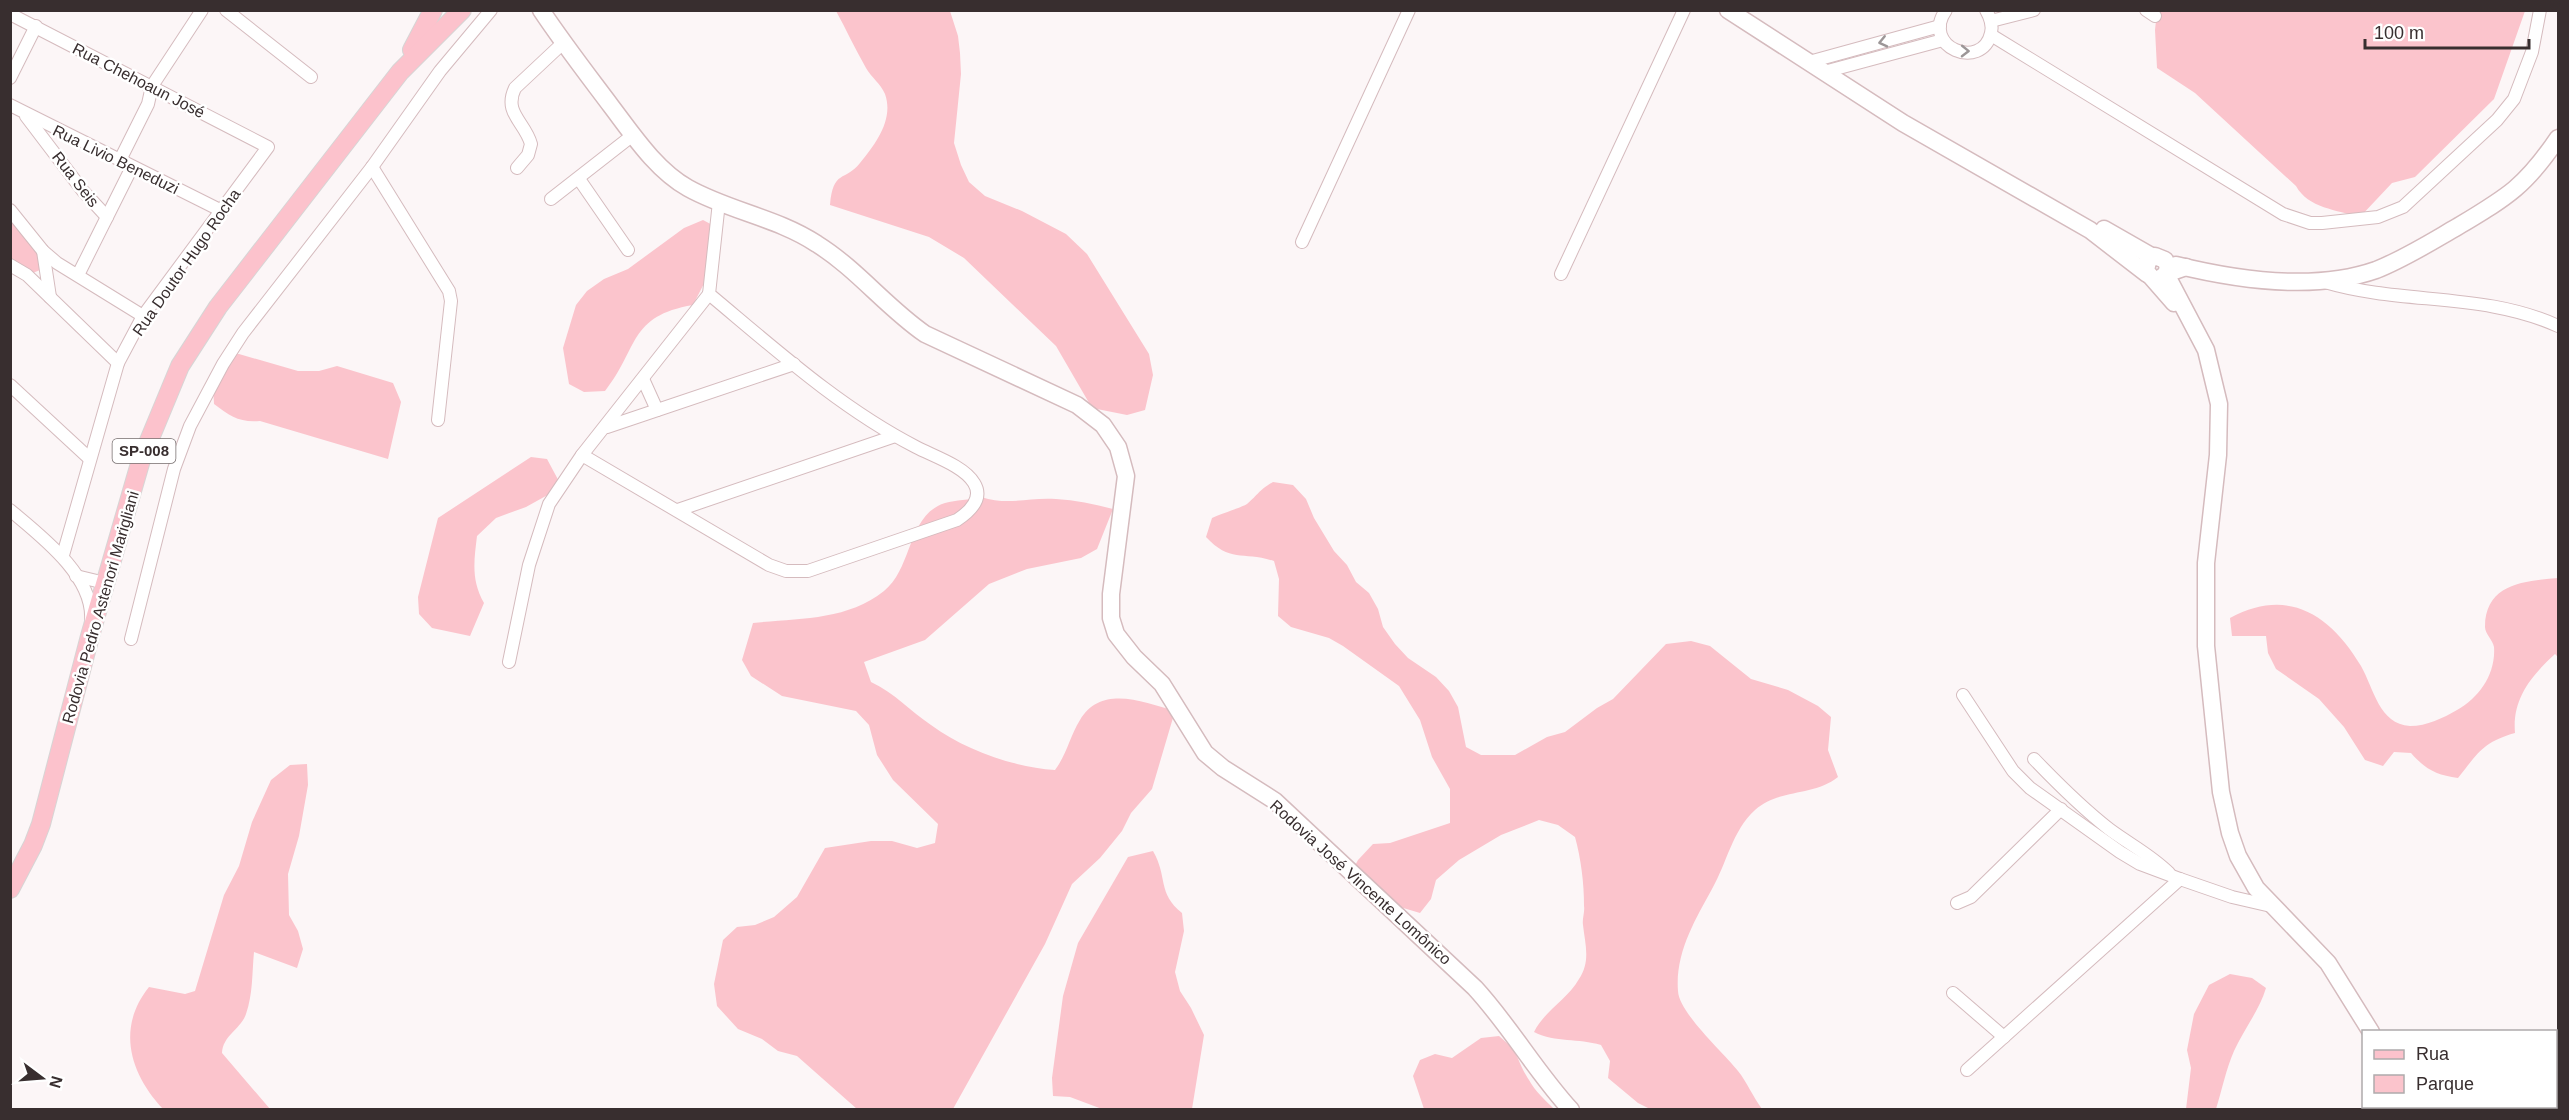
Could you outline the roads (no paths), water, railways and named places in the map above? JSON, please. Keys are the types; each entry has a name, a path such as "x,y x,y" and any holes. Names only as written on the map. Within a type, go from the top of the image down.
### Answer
{"main road":[{"name":"Rodovia Pedro Astenori Marigliani","path":"400,72 433,10"},
{"name":"Rodovia Pedro Astenori Marigliani","path":"10,889 41,824 90,636 141,460 180,366 218,307 400,72 462,10"}],"street":[{"path":"120,160 148,104 153,86 202,10"},
{"path":"226,10 311,77"},
{"path":"131,639 174,469 206,394 243,333 372,167 440,71 491,10"},
{"name":"Rodovia José Vincente Lomônico","path":"541,10 563,43 633,135 669,175 687,188 803,235 834,255 905,320 925,334 1077,405 1103,424 1118,447 1125,476 1111,594 1111,618 1116,634 1134,657 1162,684 1205,753 1283,808 1475,988 1498,1013 1557,1095 1571,1110"},
{"path":"1302,242 1409,10"},
{"path":"1561,274 1684,10"},
{"path":"1728,10 1892,106 2157,269 2206,350 2219,404 2220,426 2208,541 2205,596 2211,706 2221,792 2238,856 2256,888 2271,906 2328,963 2370,1030"},
{"path":"1746,10 1822,65 1910,43 1940,26"},
{"path":"1946,10 1940,26 1943,40 1952,49 1965,53 1978,50 1990,34 1988,16 2034,10"},
{"path":"1990,34 2283,214 2310,223 2322,223 2392,214 2419,194 2497,120 2514,99 2525,75 2540,10"},
{"name":"Rua Chehoaun José","path":"10,14 268,147"},
{"path":"10,78 36,26"},
{"path":"1822,65 1910,43 1943,40"},
{"path":"518,168 528,155 531,144 512,112 511,96 515,88 563,43"},
{"name":"Rua Livio Beneduzi","path":"10,105 222,211"},
{"name":"Rua Seis","path":"24,113 82,191 107,217"},
{"path":"551,199 633,135"},
{"path":"2157,269 2186,267 2270,280 2321,281 2360,274 2388,265 2511,194 2538,168 2559,138"},
{"name":"Rua Doutor Hugo Rocha","path":"63,555 118,363 143,316 268,147"},
{"path":"78,275 132,167"},
{"path":"372,167 448,291 451,301 438,420"},
{"path":"579,179 628,250"},
{"path":"509,662 529,565 542,519 559,487 582,455 709,294 719,202"},
{"path":"10,210 43,251 143,316"},
{"path":"43,251 50,297"},
{"path":"10,265 27,275 118,363"},
{"path":"2321,281 2372,293 2496,305 2559,326"},
{"path":"582,455 769,565 798,572 808,572 957,520 970,511 977,498 973,481 963,472 895,436 794,364 709,294"},
{"path":"605,427 794,364"},
{"path":"643,380 657,410"},
{"path":"10,385 90,459"},
{"path":"678,510 895,436"},
{"path":"10,510 63,555 76,576 92,612 90,636"},
{"path":"76,576 105,583"},
{"path":"1963,695 2013,771 2030,788 2120,852 2176,878 2232,897 2271,906"},
{"path":"2034,759 2070,797 2111,831 2158,862 2176,878"},
{"path":"1957,903 1971,897 2061,809"},
{"path":"1967,1070 2176,878"},
{"path":"1953,993 2004,1036"}]}
